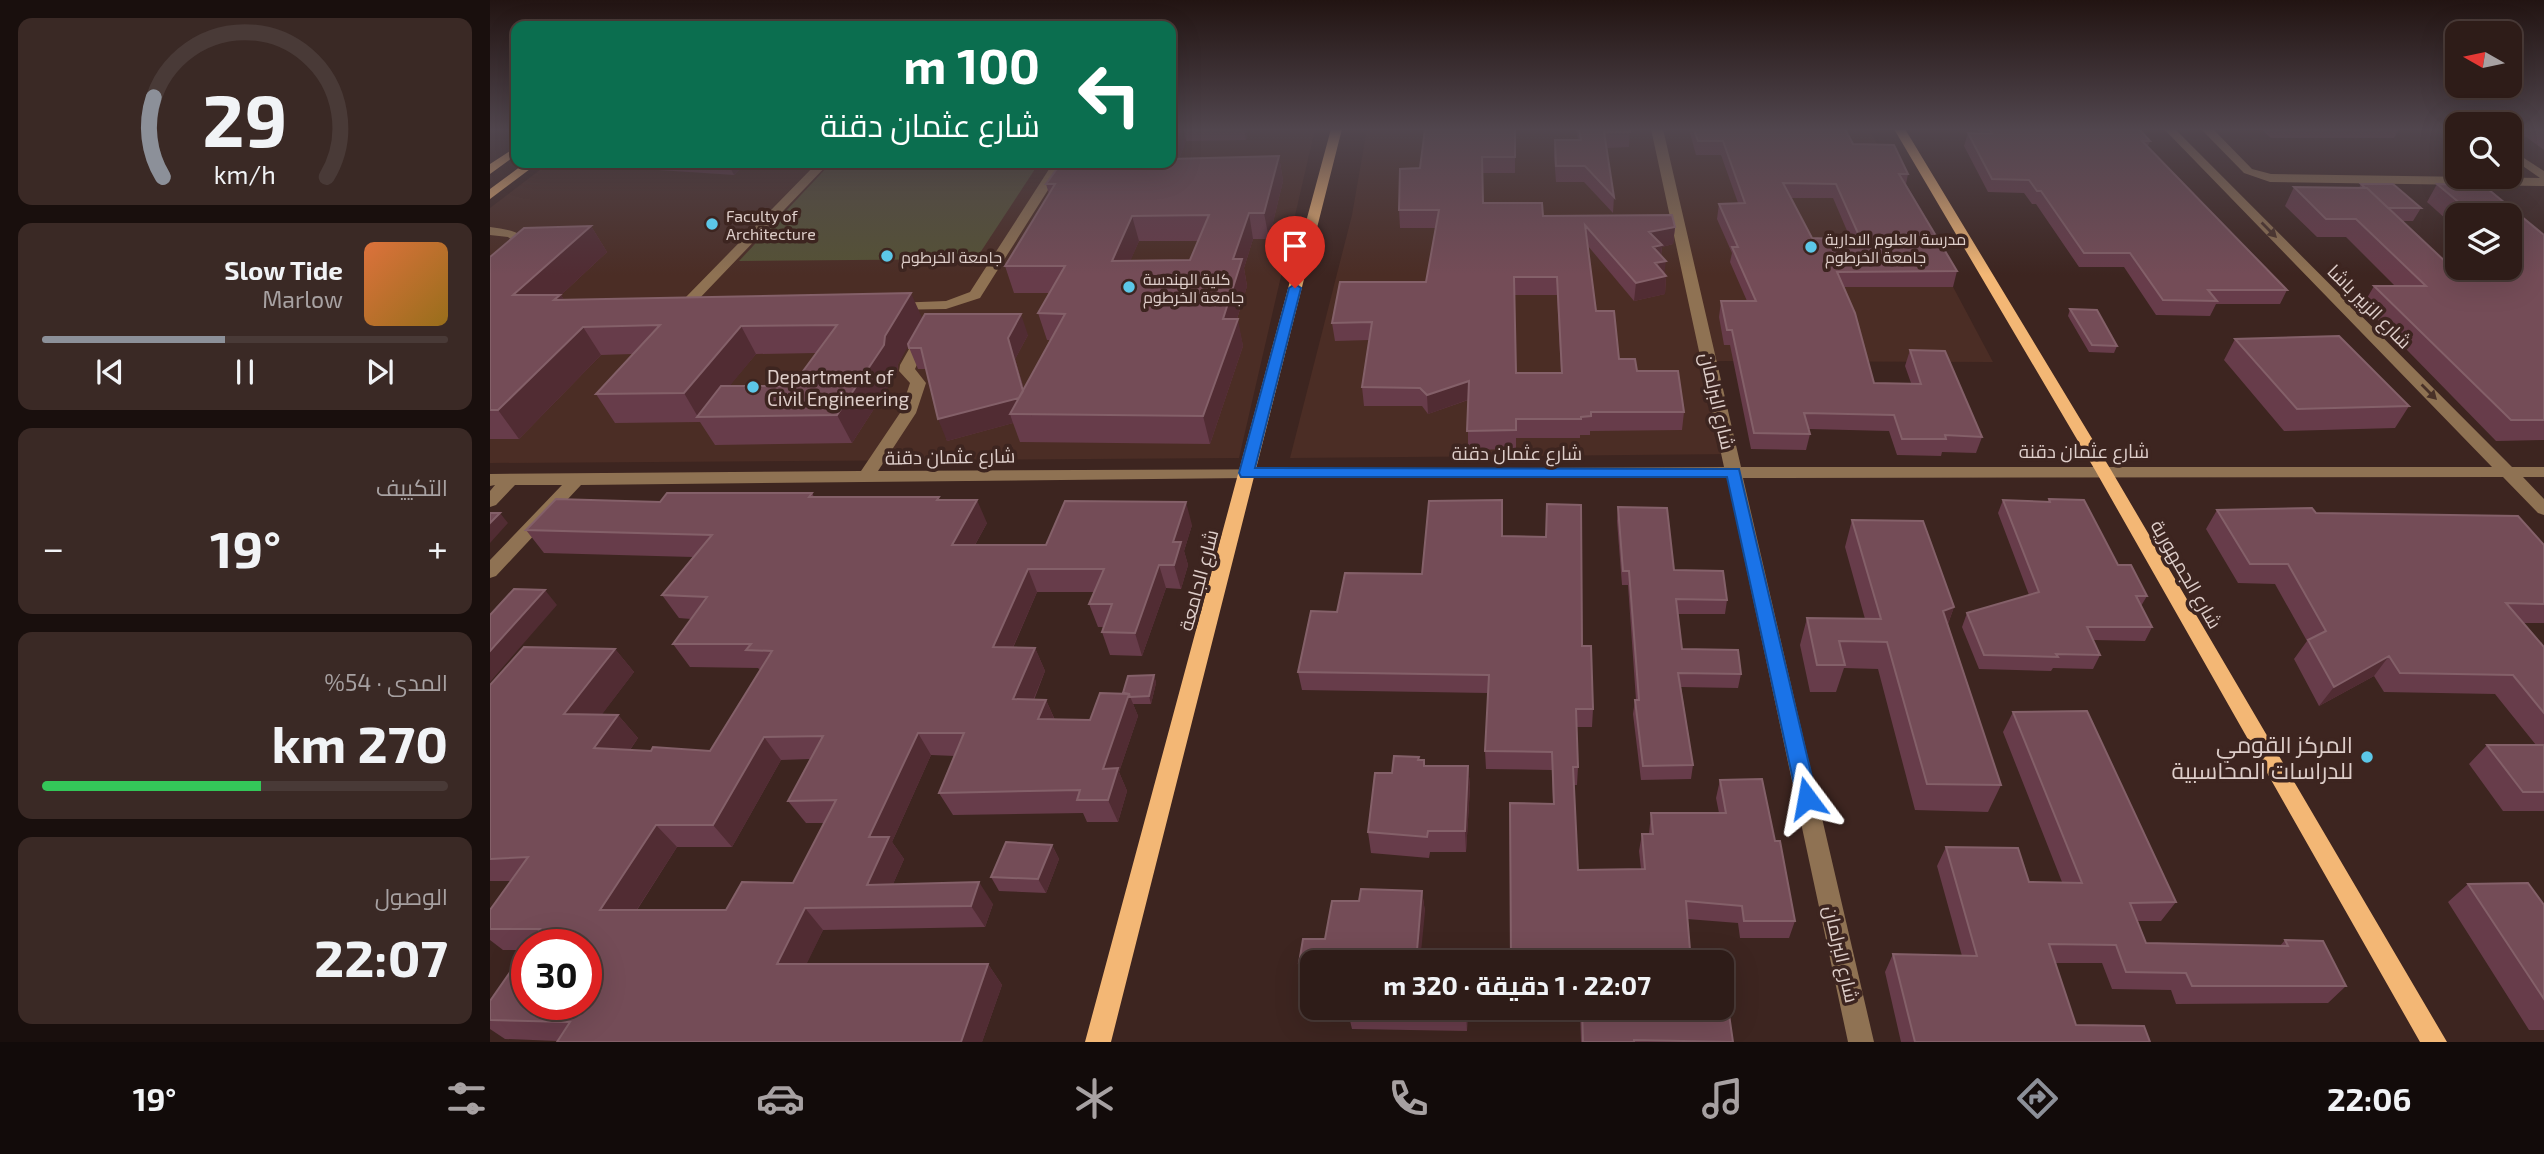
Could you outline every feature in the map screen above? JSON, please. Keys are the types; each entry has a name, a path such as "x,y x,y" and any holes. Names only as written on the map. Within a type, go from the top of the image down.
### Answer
{"main road":[{"path":"490,195 512,178"},
{"name":"شارع الجامعة","path":"1098,1042 1324,178"},
{"name":"شارع الجمهورية","path":"1928,178 2103,470 2434,1042"}],"street":[{"path":"716,307 693,306 690,301 809,178"},
{"path":"884,307 940,307 960,304 975,295 1050,178"},
{"name":"شارع البرلمان","path":"1668,178 1861,1042"},
{"name":"شارع الزبير باشا","path":"2217,178 2544,509"},
{"path":"2269,178 2544,182"},
{"path":"490,231 511,234 521,240 524,249 512,269 490,288"},
{"path":"866,477 908,413 918,383 907,371 907,365 940,307"},
{"name":"شارع عثمان دقنة","path":"490,480 1246,473 2103,470 2544,472"},
{"path":"490,501 510,480"},
{"path":"490,571 576,480"}],"shaded area":[{"name":"كلية الهندسة جامعة الخرطوم","path":"530,178 1304,178 1239,458 490,463 490,208"},
{"path":"817,178 1029,178 976,259 739,261"},
{"path":"1359,178 1895,178 1993,362 1717,361 1736,454 1290,458 1352,215"}],"building":[{"path":"1051,178 1273,178 1264,213 1249,213 1233,259 1242,259 1223,319 1238,319 1203,416 1010,414 1065,314 1038,313 1065,266 1005,266 1055,184 1046,184","holes":["1209,215 1190,260 1112,261 1132,216"]},
{"path":"1400,178 1482,178 1483,203 1542,203 1543,216 1672,215 1675,227 1649,232 1662,245 1653,247 1666,261 1655,263 1666,276 1636,283 1585,225 1596,311 1614,311 1619,359 1635,359 1637,371 1678,371 1684,412 1591,412 1591,416 1581,419 1516,419 1516,430 1467,431 1469,381 1427,395 1420,388 1362,387 1372,322 1332,323 1340,282 1426,282 1439,210 1399,210","holes":["1514,277 1557,277 1562,373 1516,373"]},
{"path":"1596,178 1611,178 1614,197"},
{"path":"1736,178 1901,178 1957,271 1837,272 1855,313 1874,383 1921,384 1910,350 1945,351 1982,437 1945,435 1946,439 1902,439 1894,415 1804,413 1810,434 1754,433 1732,330 1727,330 1721,301 1756,301 1732,247 1738,247 1719,204 1745,203","holes":["1783,183 1836,184 1861,240 1812,238"]},
{"path":"2178,178 2287,290 2208,290 2217,301 2163,300 2130,253 2084,253 2041,191 2037,191 2029,180 1992,179"},
{"path":"2361,184 2393,184 2421,208 2388,208"},
{"path":"2437,184 2445,184 2445,189 2488,189 2505,203 2460,203"},
{"path":"2294,187 2367,188 2445,261 2445,280 2522,280 2522,217 2544,235 2544,420 2511,420 2374,286 2426,286 2356,219 2326,219"},
{"path":"591,226 513,295 560,295 554,300 911,293 885,336 884,345 837,415 697,417 721,386 792,386 837,325 741,326 684,393 596,394 660,325 583,327 498,410 490,410 490,257 524,228"},
{"path":"2070,309 2097,310 2117,346 2092,345"},
{"path":"925,314 1021,314 1008,338 1023,391 1019,398 938,419 921,348 909,348 908,344"},
{"path":"2339,336 2409,406 2297,409 2235,339"},
{"path":"667,493 812,493 809,497 939,497 937,500 977,500 952,545 1046,545 1065,501 1186,502 1173,542 1181,542 1174,565 1159,565 1135,633 1102,632 1112,604 1089,604 1104,569 1028,569 993,647 1035,648 1013,699 1046,700 1038,719 1090,720 1100,693 1129,694 1103,769 1118,768 1108,800 1077,800 1080,790 939,793 964,733 918,733 869,837 889,837 867,885 979,882 971,906 805,908 777,964 988,964 961,1042 557,1042 570,1022 490,1020 490,1001 511,971 511,1020 602,1020 602,929 490,929 490,910 528,857 490,859 490,685 524,647 615,649 564,714 618,715 594,748 651,751 653,747 710,751 772,651 746,650 751,644 673,644 707,597 662,595 712,535 526,530 556,499 660,502","holes":["823,736 788,801 836,800 793,883 742,882 726,910 600,910 656,825 713,825 764,737"]},
{"path":"2049,499 2084,500 2118,565 2131,565 2147,596 2136,596 2152,627 2087,627 2100,655 1984,655 1967,613 2039,592 2003,500 2050,502"},
{"path":"1502,500 1502,536 1546,537 1547,504 1581,505 1582,646 1591,646 1593,709 1576,709 1578,767 1573,767 1578,870 1645,869 1642,834 1653,834 1651,813 1726,813 1720,780 1762,779 1775,841 1780,841 1795,921 1744,921 1742,906 1686,901 1690,950 1511,950 1510,803 1554,804 1552,752 1485,751 1489,675 1298,672 1311,611 1337,612 1345,573 1422,574 1429,501"},
{"path":"1618,507 1667,508 1674,570 1723,571 1727,600 1676,599 1682,649 1738,650 1741,674 1678,673 1693,765 1643,766 1635,700 1639,700 1629,571 1623,571"},
{"path":"2312,508 2316,513 2518,516 2544,545 2544,604 2506,603 2544,647 2544,713 2513,675 2400,673 2389,656 2334,687 2308,640 2326,631 2288,564 2250,564 2217,510"},
{"path":"490,513 500,513 490,523"},
{"path":"1852,520 1923,521 1954,607 1943,611 2001,785 1927,784 1887,642 1839,641 1845,665 1817,665 1807,618 1881,619"},
{"path":"514,589 545,590 490,651 490,615"},
{"path":"1154,675 1149,696 1130,697 1129,694 1123,693 1128,676"},
{"path":"2087,711 2176,902 2130,903 2146,943 2288,946 2285,940 2323,941 2346,986 2192,986 2186,973 2126,972 2116,945 2049,944 2076,1025 2144,1026 2150,1042 1915,1042 1893,954 1977,956 1946,847 2018,848 2029,882 2082,883 2013,712"},
{"path":"2487,745 2544,745 2544,792 2523,792"},
{"path":"1394,756 1419,757 1418,760 1424,760 1424,766 1468,766 1465,831 1428,831 1427,837 1368,832 1375,773 1392,773"},
{"path":"1006,842 1052,845 1038,879 991,877"},
{"path":"2528,883 2544,905 2544,999 2468,884"},
{"path":"1361,889 1422,891 1417,950 1301,950 1303,939 1325,939 1332,901 1359,901"},
{"path":"1582,1020 1730,1020 1733,1042 1634,1040 1583,1042"}],"place":[{"name":"Faculty of Architecture","path":"712,224"},
{"name":"مدرسة العلوم الادارية جامعة الخرطوم","path":"1811,247"},
{"name":"جامعة الخرطوم","path":"887,256"},
{"name":"كلية الهندسة جامعة الخرطوم","path":"1129,287"},
{"name":"Department of Civil Engineering","path":"753,387"},
{"name":"المركز القومي للدراسات المحاسبية","path":"2367,757"}],"route":[{"path":"1295,288 1246,473 1734,472 1807,798"}]}
